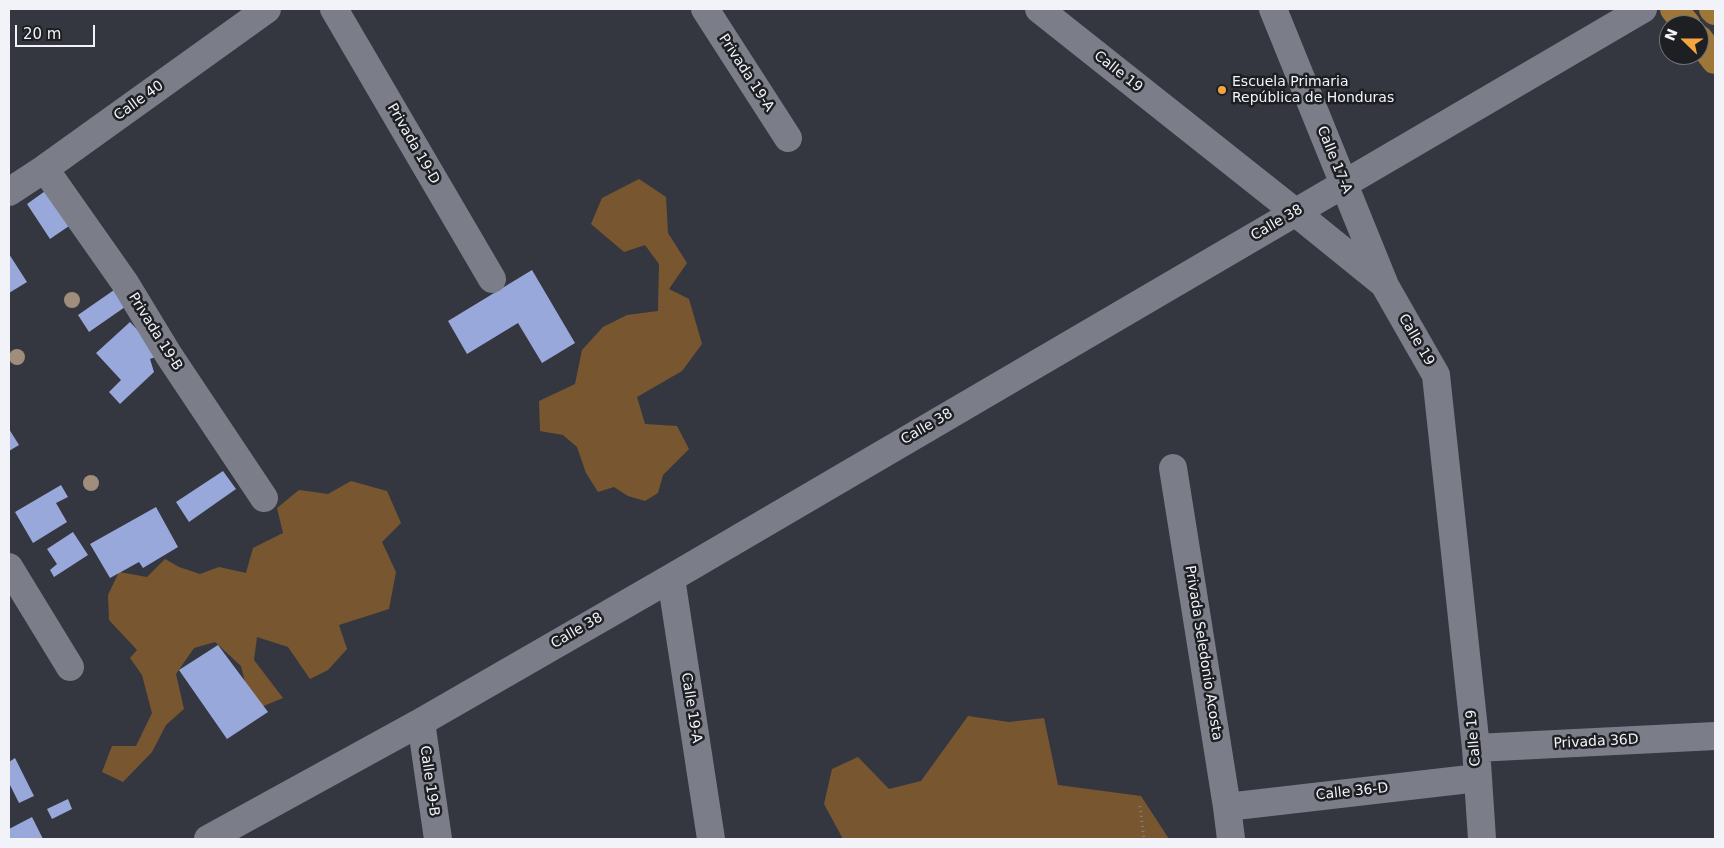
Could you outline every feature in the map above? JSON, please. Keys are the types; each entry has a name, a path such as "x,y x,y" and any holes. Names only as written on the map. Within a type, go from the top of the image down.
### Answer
{"street":[{"name":"Calle 40","path":"9,192 267,9"},
{"name":"Privada 19-D","path":"334,9 492,279"},
{"name":"Privada 19-A","path":"705,9 788,138"},
{"name":"Calle 19","path":"1039,9 1384,284 1436,375 1476,748 1482,839"},
{"name":"Calle 17-A","path":"1273,9 1384,284"},
{"name":"Calle 38","path":"208,839 421,722 671,578 1643,9"},
{"name":"Privada 19-B","path":"44,169 125,282 168,354 264,498"},
{"name":"Privada Seledonio Acosta","path":"1173,468 1231,839"},
{"path":"9,568 70,667"},
{"name":"Calle 19-A","path":"671,578 712,839"},
{"name":"Calle 19-B","path":"421,722 438,839"},
{"name":"Privada 36D","path":"1476,748 1715,736"},
{"name":"Calle 36-D","path":"1227,807 1478,778"}],"path":[{"path":"1140,806 1144,839"}],"shaded area":[{"path":"639,179 666,197 668,233 687,263 669,289 689,299 702,344 682,371 637,397 645,424 677,426 689,449 663,475 658,493 645,501 628,496 614,487 598,492 586,473 577,447 563,435 540,431 539,401 575,384 582,350 603,327 627,315 658,311 659,264 645,245 624,252 591,224 602,198"},
{"path":"351,481 387,491 401,523 382,542 396,572 389,609 339,625 347,649 328,670 310,679 288,647 257,637 254,660 283,698 261,707 246,686 241,666 215,642 194,648 176,674 184,709 166,725 152,752 123,782 102,772 112,746 136,746 152,713 142,675 130,658 137,650 109,620 108,595 119,572 147,577 165,559 179,567 200,574 219,567 246,573 253,548 283,533 277,508 299,490 328,494"},
{"path":"968,716 1009,722 1044,718 1058,785 1141,796 1169,839 843,839 824,804 832,769 858,757 889,789 921,781"}],"building":[{"path":"48,189 72,224 50,239 27,204"},
{"path":"9,254 27,282 9,293"},
{"path":"532,270 575,343 542,363 518,323 467,354 448,321"},
{"path":"114,290 125,307 89,332 78,315"},
{"path":"130,322 161,355 150,359 154,372 120,404 109,392 121,380 96,353"},
{"path":"9,429 19,445 9,451"},
{"path":"223,471 236,489 189,522 176,502"},
{"path":"61,485 68,497 56,503 67,522 33,543 15,512"},
{"path":"156,507 178,547 143,568 139,562 110,578 90,544"},
{"path":"73,532 88,555 54,577 50,570 57,564 47,549"},
{"path":"218,645 268,712 227,739 179,670"},
{"path":"15,758 34,796 19,803 9,783 9,762"},
{"path":"68,799 72,809 52,819 47,809"},
{"path":"32,817 43,839 9,839 9,829"}],"place":[{"name":"Escuela Primaria República de Honduras","path":"1222,90"}]}
